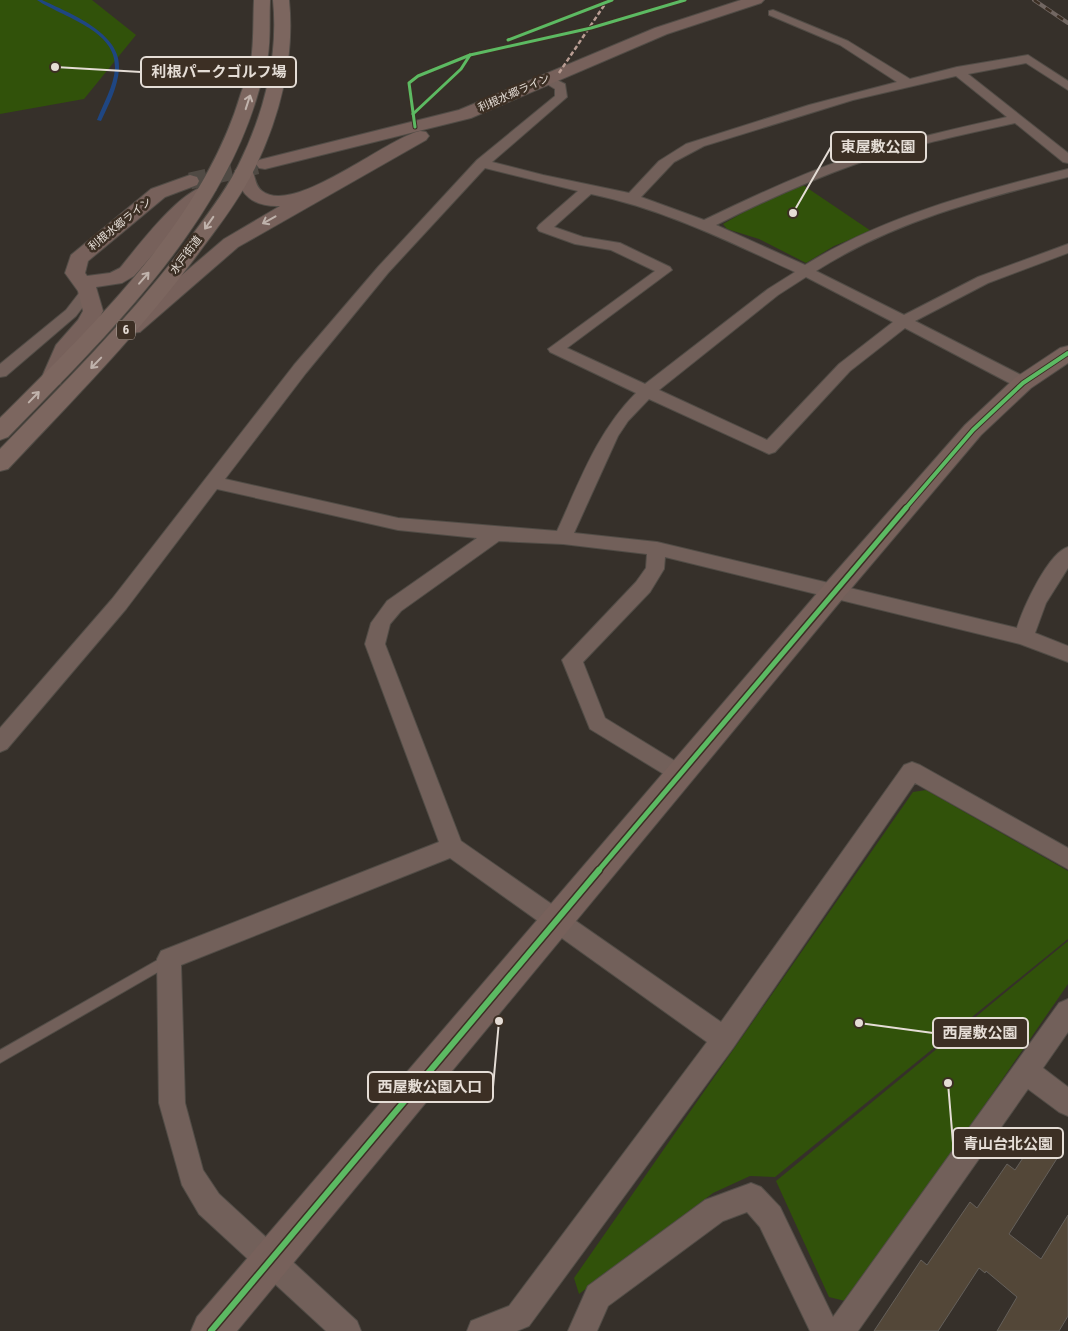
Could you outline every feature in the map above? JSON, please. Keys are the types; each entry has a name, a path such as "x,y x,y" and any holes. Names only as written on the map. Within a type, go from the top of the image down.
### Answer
{"highway":[{"name":"水戸街道","path":"0,432 52,379 154,267 198,186 229,147 245,110 256,75 263,25 262,0"},
{"name":"水戸街道","path":"0,463 116,342 191,248 237,184 257,139 278,76 284,36 281,0"}],"main road":[{"name":"利根水郷ライン","path":"265,164 464,114 661,31 756,0"},
{"path":"116,342 183,282 231,243 406,143 464,114"},
{"path":"244,171 246,185 252,193 267,200 283,201 311,196"},
{"name":"利根水郷ライン","path":"86,286 75,273 78,260 158,193 173,186 198,186"},
{"path":"52,379 67,345 88,322 92,311 86,286 115,279 127,272 184,207 198,186"},
{"path":"211,1331 834,591 973,430 1023,382 1068,353"}],"street":[{"path":"773,13 844,43 906,82"},
{"path":"632,198 674,155 687,149 761,123 906,82 1028,59 1068,86"},
{"path":"957,71 1068,160"},
{"path":"0,743 119,604 300,368 383,270 482,163 561,97 561,87 545,79"},
{"path":"706,225 773,192 840,165 914,143 1015,119"},
{"path":"482,163 587,190 632,198 706,225 805,271 1023,382"},
{"path":"563,538 610,436 622,417 646,392 773,292 838,251 912,217 987,193 1068,173"},
{"path":"587,190 544,228 580,240 615,246 665,270 556,349 769,448 856,357 905,322 940,299 978,280 1068,248"},
{"path":"0,372 71,313 86,286"},
{"path":"213,482 357,512 398,524 496,534 563,538 657,550 726,564 1024,638 1068,654"},
{"path":"496,534 394,606 382,619 376,633 375,644 452,847 724,1039"},
{"path":"657,550 655,569 643,588 572,660 597,723 680,775"},
{"path":"1024,638 1030,612 1039,594 1068,554"},
{"path":"481,1331 519,1316 724,1039 912,771 1068,859"},
{"path":"347,1331 209,1204 191,1176 172,1103 169,959 452,847"},
{"path":"841,1331 1068,1011"},
{"path":"1026,1071 1068,1103"},
{"path":"582,1331 598,1296 715,1210 751,1198 770,1216 825,1331"}],"lane":[{"path":"0,1057 169,959"}],"green space":[{"path":"0,0 92,0 136,35 84,99 0,114"},
{"path":"803,185 871,231 834,246 806,263 759,239 727,229 723,224 760,203"},
{"path":"926,790 1068,871 1068,939 775,1177 750,1176 713,1193 579,1294 574,1278 913,792"},
{"path":"1068,941 1068,984 849,1302 829,1297 776,1181"}],"building":[{"path":"1040,1132 1063,1149 1009,1234 1041,1259 1068,1215 1068,1316 1059,1331 997,1331 1017,1297 986,1271 985,1273 979,1268 938,1331 874,1331 921,1260 927,1265 970,1202 977,1208 1007,1164 1015,1170"}],"waterway":[{"path":"39,0 89,26 101,35 110,45 116,56 117,68 114,81 99,120"}],"tunnel":[{"path":"190,181 265,164"}],"railway":[{"path":"1034,0 1068,23"}],"marked path":[{"path":"559,73 605,4"}],"cycle path":[{"path":"508,40 612,0"},
{"path":"413,114 461,69 470,55 591,28 685,0"},
{"path":"415,127 409,83 418,76 470,55"},
{"path":"211,1331 834,591 973,430 1023,383 1068,353"}],"place":[{"name":"利根パークゴルフ場","path":"55,67"},
{"name":"東屋敷公園","path":"793,213"},
{"name":"西屋敷公園入口","path":"499,1021"},
{"name":"西屋敷公園","path":"859,1023"},
{"name":"青山台北公園","path":"948,1083"}]}
